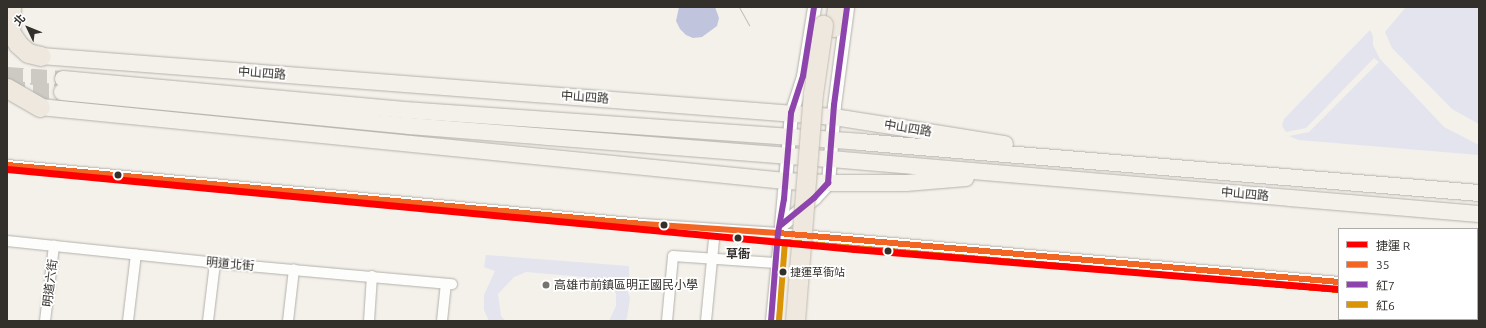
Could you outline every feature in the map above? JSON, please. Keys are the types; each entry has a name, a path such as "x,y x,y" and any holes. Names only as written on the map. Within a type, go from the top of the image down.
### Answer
{"highway":[{"path":"10,7 10,32 18,44 28,52 41,56"},
{"path":"795,321 813,94 826,17 837,7"},
{"path":"808,321 825,92 826,17"},
{"path":"7,88 40,106"}],"main road":[{"name":"中山四路","path":"41,56 834,117 1127,163"},
{"name":"中山四路","path":"1479,193 832,140 62,86 409,126 787,157 831,159 1479,214"},
{"name":"中山四路","path":"40,106 785,181 828,183 906,183 1012,174"}],"street":[{"path":"771,321 791,113 803,76 814,7"},
{"path":"780,229 828,183 834,117 848,7"},
{"path":"7,165 715,230 780,229 1338,282"},
{"path":"706,321 715,230"},
{"name":"明道北街","path":"7,241 215,263 449,284 442,321"},
{"name":"明道六街","path":"45,321 54,246"},
{"path":"128,321 136,254"},
{"path":"667,321 673,256 776,263"},
{"path":"208,321 215,263"},
{"path":"288,321 294,269"},
{"path":"369,321 372,276"}],"shaded area":[{"path":"1406,7 1479,7 1479,124 1452,109 1392,48 1385,32"},
{"path":"1370,30 1373,36 1373,45 1380,59 1444,127 1479,145 1479,155 1298,140 1289,136 1309,132 1379,62 1374,58 1306,128 1286,132 1282,126 1284,119"},
{"path":"486,255 629,266 629,278 618,278 626,286 630,298 627,318 625,321 609,321 616,306 616,293 607,284 596,278 526,272 514,277 498,294 501,316 506,321 489,321 484,310 484,295 495,271 484,267"}],"water":[{"path":"679,7 715,7 719,18 717,26 702,37 693,38 686,35 680,29 676,21"}],"tunnel":[{"path":"7,75 63,79"},
{"path":"9,89 62,92"}],"tram line":[{"path":"739,7 749,25"}],"metro line":[{"name":"R","path":"7,169 854,249 1338,289"}],"transit line":[{"name":"紅7","path":"771,321 778,233 784,199 791,113 803,76 814,7"},
{"name":"紅7","path":"781,225 814,198 828,183 834,105 847,7"},
{"name":"35","path":"7,165 643,224 778,233 1338,282"},
{"name":"紅6","path":"779,321 785,242 1338,290"}],"place":[{"name":"草衙","path":"738,238"},
{"name":"捷運草衙站","path":"783,272"},
{"name":"高雄市前鎮區明正國民小學","path":"546,285"}]}
